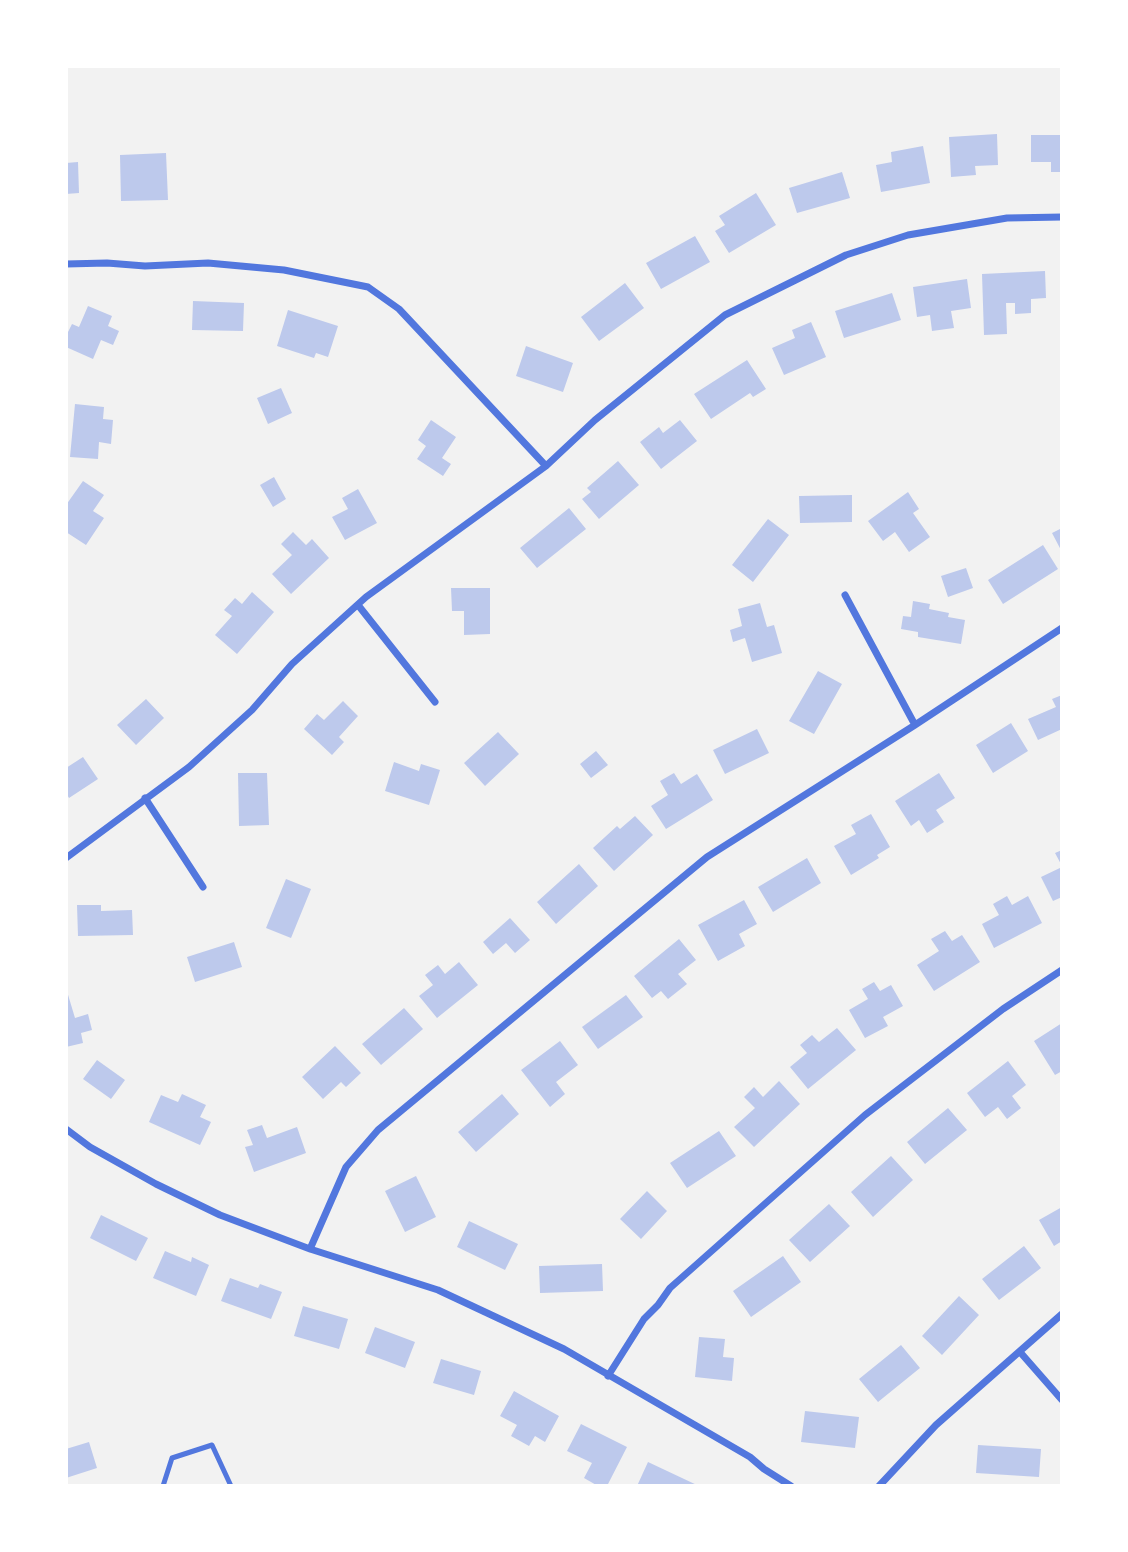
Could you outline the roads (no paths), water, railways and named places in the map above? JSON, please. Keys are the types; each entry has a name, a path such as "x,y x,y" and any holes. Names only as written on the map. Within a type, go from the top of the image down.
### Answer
{"street":[{"path":"66,858 189,766 243,718 292,664 384,582 546,466 595,420 725,315 846,255 908,235 1007,218 1062,217"},
{"path":"66,264 145,266 208,263 284,270 368,287 399,309 546,466"},
{"path":"845,595 915,725"},
{"path":"358,605 435,702"},
{"path":"310,1249 346,1167 378,1130 707,858 1062,628"},
{"path":"145,798 203,887"},
{"path":"608,1376 644,1319 670,1288 864,1115 987,1021 1062,970"},
{"path":"66,1129 90,1147 156,1184 220,1215 310,1249 438,1290 564,1349 750,1457 791,1486"},
{"path":"879,1486 936,1425 1062,1314"},
{"path":"1020,1352 1062,1400"}],"lane":[{"path":"163,1486 173,1458 212,1445 231,1486"}]}
